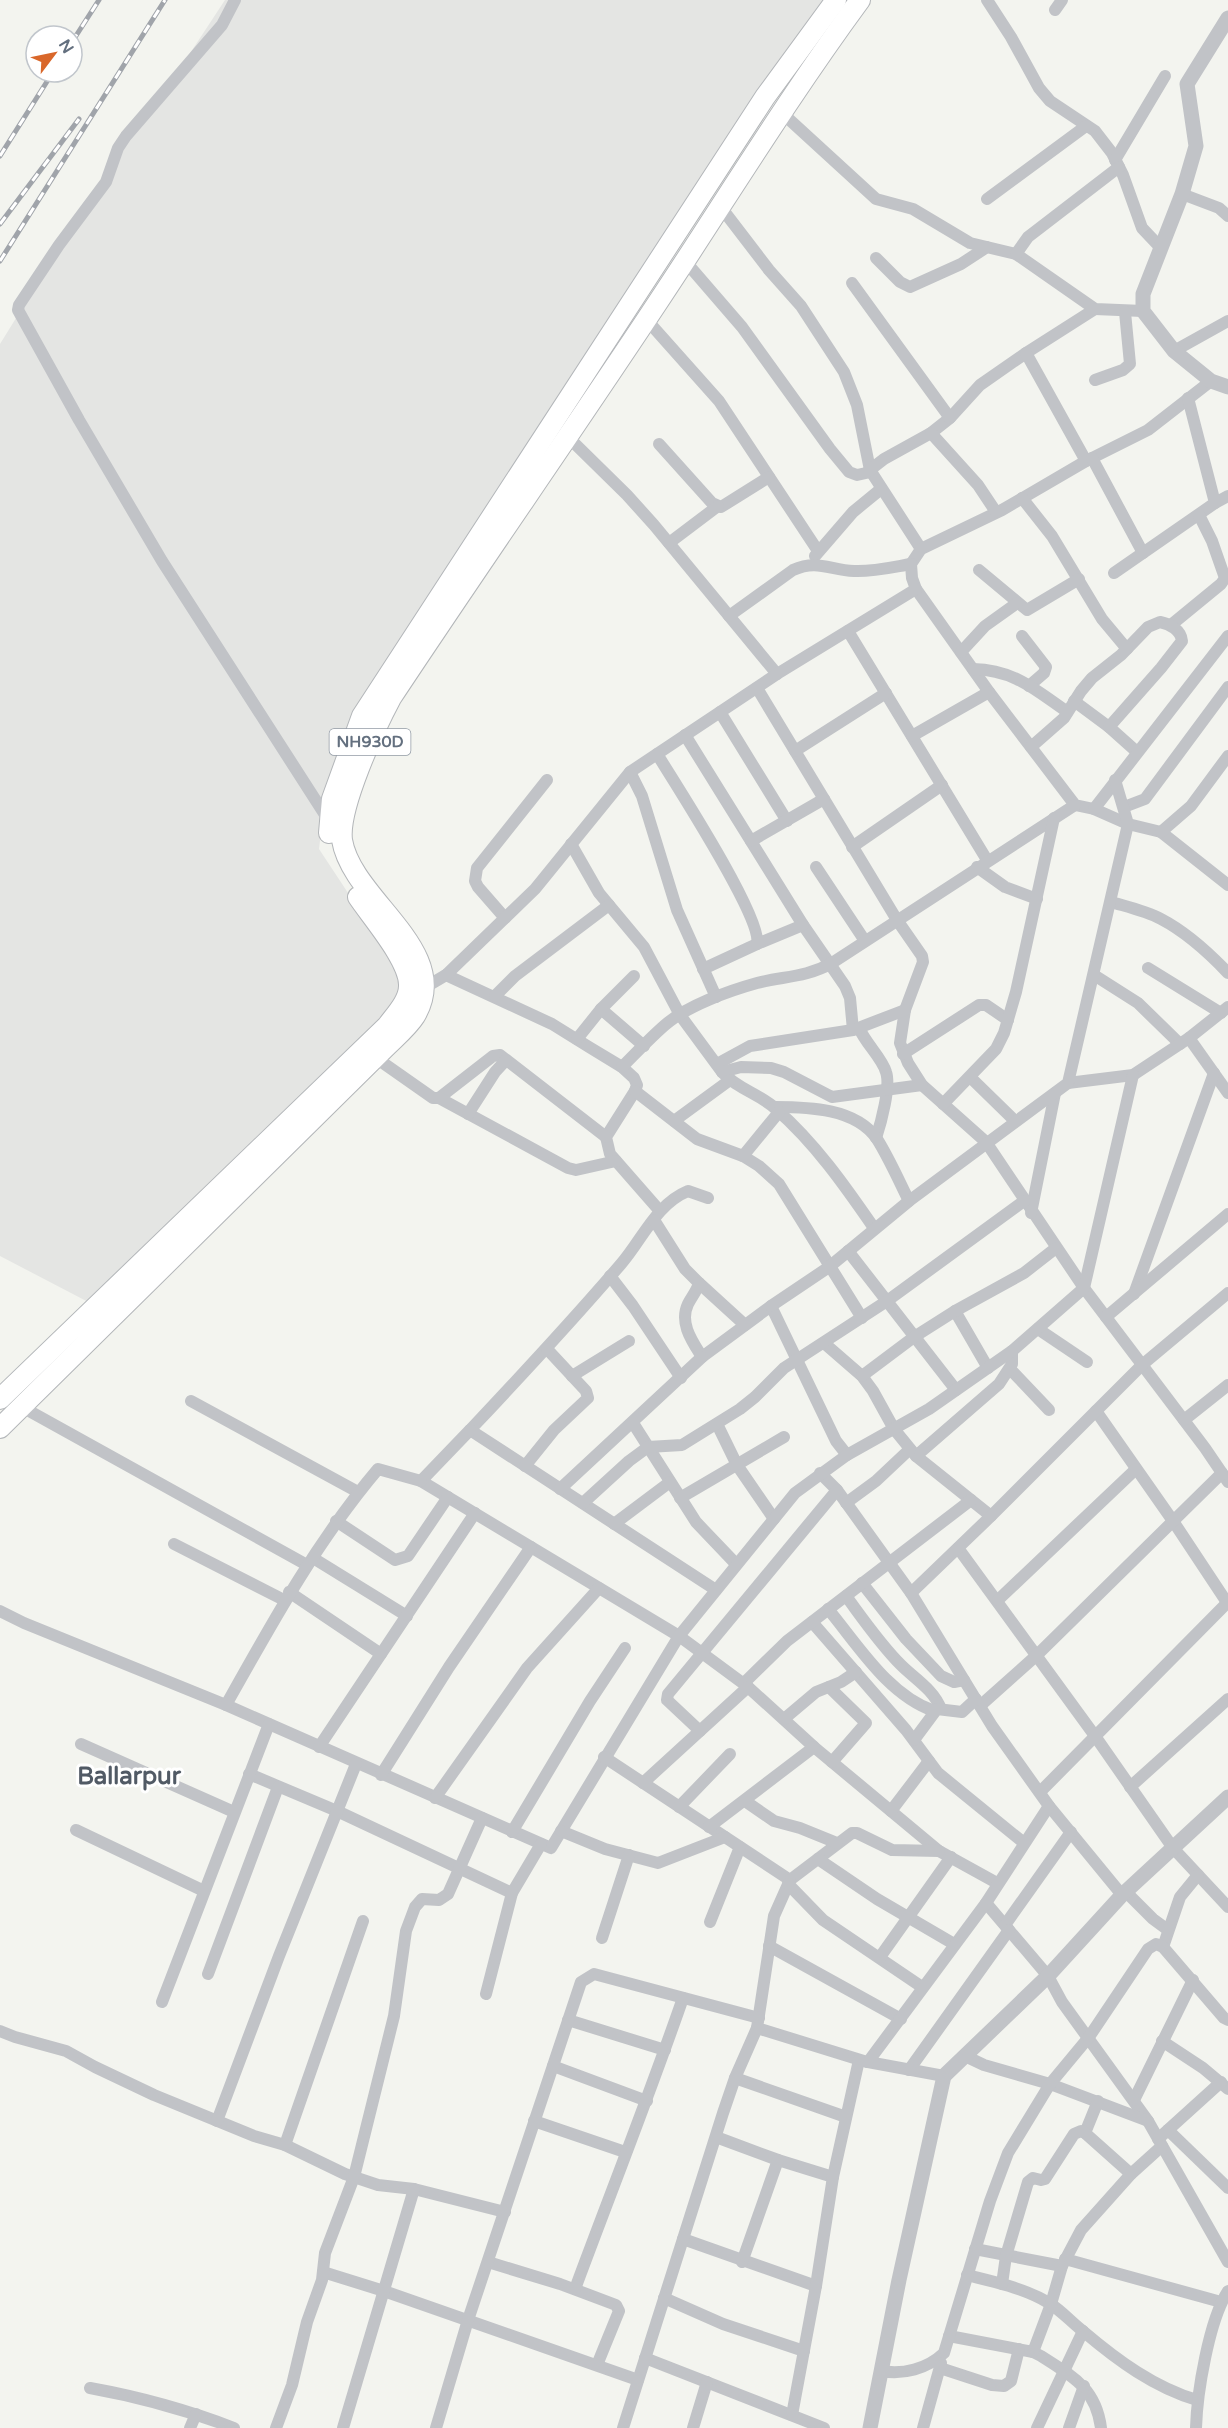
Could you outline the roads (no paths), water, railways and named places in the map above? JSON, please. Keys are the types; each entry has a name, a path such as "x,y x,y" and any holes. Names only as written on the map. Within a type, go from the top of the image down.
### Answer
{"highway":[{"name":"NH930D","path":"0,1428 410,1023 420,1005 416,987 402,962 349,884 329,844 329,822 333,799 362,716 765,97 836,0"},
{"name":"NH930D","path":"416,987 424,976 419,959 358,877 342,840 344,813 377,725 391,698 515,510 568,437 781,112 860,0"},
{"path":"0,1399 387,1026 416,987"}],"street":[{"path":"235,0 222,25 126,136 118,148 106,182 59,245 19,305 18,310 79,420 162,561 329,822"},
{"path":"987,0 1011,37 1039,88 1050,101 1102,139 1117,163 1142,228 1160,247"},
{"path":"1228,18 1187,84 1196,146 1182,194 1143,294 1143,311 1174,351 1211,381 1228,387"},
{"path":"1016,254 1028,237 1117,163 1165,76"},
{"path":"781,112 876,199 914,209 970,243 1016,254 1095,309 1143,311"},
{"path":"987,199 1086,126"},
{"path":"1182,194 1219,208 1228,216"},
{"path":"720,206 769,270 801,306 844,372 857,405 870,470 921,549"},
{"path":"876,258 900,282 910,287 961,264 987,247"},
{"path":"685,261 742,327 830,449 849,472 857,475 870,470 884,459 931,433 950,418 980,385 1095,309"},
{"path":"852,283 950,418"},
{"path":"1095,380 1123,370 1130,364 1125,312"},
{"path":"646,320 719,401 818,551"},
{"path":"1174,351 1228,321"},
{"path":"1026,353 1143,553"},
{"path":"1211,381 1148,430 996,512 921,549 911,564 916,589 989,692 1075,805 1094,809 1128,824 1161,832 1228,885"},
{"path":"1188,399 1215,503"},
{"path":"931,433 978,485 996,512"},
{"path":"568,437 627,495 777,674"},
{"path":"659,444 712,503 718,506 725,506 769,477"},
{"path":"729,616 794,570 810,563 853,512 881,489"},
{"path":"1114,573 1228,496"},
{"path":"1022,498 1052,536 1111,631 1127,649"},
{"path":"669,543 718,506"},
{"path":"1172,625 1224,580 1212,541 1199,516"},
{"path":"810,563 856,572 911,564"},
{"path":"979,570 1024,609 1030,610 1079,579"},
{"path":"416,987 446,975 535,888 630,772 777,674 916,589"},
{"path":"961,652 985,626 1017,603"},
{"path":"1031,747 1064,718 1066,711 1092,678 1154,623 1160,621 1172,625 1180,634 1182,641 1109,727"},
{"path":"848,631 942,785 982,864 1005,887 1036,899"},
{"path":"1022,636 1046,667 1044,673 1029,686"},
{"path":"1094,809 1228,636"},
{"path":"973,669 1000,671 1029,686 1066,711"},
{"path":"1124,807 1145,799 1228,687"},
{"path":"757,688 852,847 922,956 923,962 905,1010 900,1043 903,1054 922,1085 986,1142 1031,1213 1084,1288 1225,1477 1173,1521 1037,1655 979,1702 962,1712 920,1706 903,1694 883,1676 828,1609"},
{"path":"912,736 989,692"},
{"path":"795,751 886,693"},
{"path":"1074,701 1109,727 1137,752"},
{"path":"720,712 787,820"},
{"path":"685,735 803,925 832,963 848,992 856,1029 886,1073 883,1116 876,1138"},
{"path":"657,754 726,868 750,915 759,939 757,944"},
{"path":"1161,832 1191,806 1227,762"},
{"path":"630,772 642,795 677,910 716,997"},
{"path":"505,918 478,887 475,881 477,868 547,780"},
{"path":"1068,1083 1128,824 1115,780"},
{"path":"852,847 942,785"},
{"path":"751,841 824,799"},
{"path":"622,1067 666,1024 716,997 758,983 799,976 832,963 1075,805"},
{"path":"943,1104 996,1049 1008,1020 1054,818"},
{"path":"571,844 609,905 644,947 680,1016 723,1072 777,1109 837,1175 874,1228"},
{"path":"816,867 864,941"},
{"path":"1111,902 1160,918 1214,958 1228,973"},
{"path":"495,996 515,976 609,905"},
{"path":"704,969 803,925"},
{"path":"560,1489 702,1357 829,1267 874,1228 1015,1121 1068,1083 1133,1075 1184,1041 1224,1010 1148,968"},
{"path":"446,975 495,996 577,1039 622,1067 634,1078 637,1086 635,1091 606,1137"},
{"path":"1094,975 1138,1003 1184,1041 1214,1073 1228,1093"},
{"path":"577,1039 601,1009 634,976"},
{"path":"903,1054 979,1005 986,1005 1008,1020"},
{"path":"601,1009 644,1046"},
{"path":"674,1121 750,1046 856,1029 905,1010"},
{"path":"439,1098 493,1056 500,1055 606,1137 610,1154 656,1215 685,1269 745,1325"},
{"path":"376,1058 433,1098 439,1098 468,1113 568,1168 576,1170 616,1161"},
{"path":"468,1113 495,1072 506,1060"},
{"path":"723,1072 741,1067 771,1068 784,1072 832,1097 922,1085"},
{"path":"1134,1294 1214,1073"},
{"path":"0,1611 24,1623 226,1705 551,1848 679,1636 795,1493 847,1455 956,1390 1012,1351 1084,1288 1133,1075"},
{"path":"970,1077 1015,1121"},
{"path":"635,1091 697,1139 743,1156 759,1166 779,1184 862,1318"},
{"path":"1031,1213 1055,1093"},
{"path":"743,1156 777,1109 795,1107 837,1112 856,1122 876,1138 909,1201"},
{"path":"421,1481 547,1349 610,1276 656,1215 688,1191 708,1198"},
{"path":"583,1503 648,1448 682,1445 717,1424 755,1397 784,1368 887,1301 1024,1201"},
{"path":"1106,1317 1228,1214"},
{"path":"862,1376 914,1337 955,1311 1024,1273 1056,1248"},
{"path":"848,1251 956,1390"},
{"path":"610,1276 681,1378"},
{"path":"699,1283 697,1292 685,1311 686,1329 702,1357"},
{"path":"911,1593 1142,1365 1228,1293"},
{"path":"771,1306 836,1441 847,1455"},
{"path":"955,1311 988,1368"},
{"path":"1038,1329 1087,1362"},
{"path":"572,1376 629,1341"},
{"path":"824,1343 862,1376 894,1429 913,1453 991,1516"},
{"path":"525,1466 554,1430 588,1398 586,1391 547,1349"},
{"path":"846,1503 999,1384 1010,1369 1012,1351"},
{"path":"1010,1369 1049,1410"},
{"path":"1184,1420 1228,1385"},
{"path":"191,1401 358,1492"},
{"path":"22,1407 310,1561 406,1616"},
{"path":"1040,1792 1228,1603 1096,1411"},
{"path":"633,1423 680,1498 712,1541 736,1564"},
{"path":"717,1424 736,1466 774,1519"},
{"path":"470,1431 717,1590"},
{"path":"680,1498 784,1437"},
{"path":"226,1705 287,1596 336,1521 378,1469 421,1481 679,1636 746,1685 814,1747 939,1851 998,1883"},
{"path":"998,1600 1136,1469"},
{"path":"820,1473 837,1490 911,1593 992,1726 1049,1806 1124,1893 1168,1930"},
{"path":"614,1524 670,1482"},
{"path":"700,1731 666,1698 837,1490"},
{"path":"336,1521 395,1560 401,1560 408,1556 448,1497"},
{"path":"643,1783 700,1731 787,1641 971,1500"},
{"path":"319,1747 475,1513"},
{"path":"174,1544 287,1596 381,1654"},
{"path":"381,1775 449,1667 531,1547"},
{"path":"958,1548 998,1600 1173,1848 1228,1907"},
{"path":"862,1583 906,1639 941,1676 954,1682 964,1680"},
{"path":"435,1798 527,1668 599,1588"},
{"path":"846,1596 900,1664 935,1696 938,1710"},
{"path":"812,1622 914,1740 946,1782 1024,1843"},
{"path":"512,1832 590,1701 625,1648"},
{"path":"784,1719 811,1696 856,1672"},
{"path":"829,1687 866,1723 832,1762"},
{"path":"1130,1786 1228,1699"},
{"path":"914,1740 938,1710"},
{"path":"162,2002 269,1724"},
{"path":"81,1744 234,1812"},
{"path":"709,1827 814,1747"},
{"path":"679,1807 730,1754"},
{"path":"604,1758 789,1882 823,1920 922,1987"},
{"path":"891,1811 929,1761"},
{"path":"217,2121 356,1764"},
{"path":"249,1774 337,1811 512,1893"},
{"path":"208,1974 278,1787"},
{"path":"870,2428 899,2280 944,2076 1048,1976 1124,1893 1228,1797"},
{"path":"744,1801 774,1821 800,1828 837,1844"},
{"path":"792,2415 833,2177 846,2117 864,2061 901,2019 922,1987 986,1903 1049,1806"},
{"path":"276,2428 292,2385 307,2322 323,2272 325,2253 354,2177 394,2016 410,1918 422,1899 446,1898 482,1818"},
{"path":"76,1830 204,1891"},
{"path":"561,1831 605,1849 658,1863 725,1837"},
{"path":"909,2070 1071,1832"},
{"path":"623,2428 735,2078 758,2023 774,1916 789,1882 848,1836 857,1833 892,1850 939,1851"},
{"path":"486,1994 512,1893 541,1844"},
{"path":"710,1922 740,1847"},
{"path":"602,1938 629,1855"},
{"path":"880,1957 951,1857"},
{"path":"818,1859 954,1944"},
{"path":"1163,1947 1180,1897 1198,1875"},
{"path":"986,1903 1048,1976 1062,2002 1134,2100 1228,2262"},
{"path":"285,2145 363,1921"},
{"path":"923,2428 967,2275 1008,2153 1050,2084 1089,2037 1148,1949 1156,1944 1163,1947 1228,2020"},
{"path":"770,1946 901,2019"},
{"path":"436,2428 468,2320 581,1982 594,1974 683,1998 864,2061 944,2076"},
{"path":"1134,2100 1193,1980"},
{"path":"575,2289 625,2152 647,2101 683,1998"},
{"path":"568,2020 665,2050"},
{"path":"0,2031 66,2050 95,2067 154,2095 254,2136 285,2145 354,2177 395,2188 414,2189 505,2212"},
{"path":"1033,2352 1064,2262 1081,2230 1160,2142 1168,2130 1225,2086 1162,2041"},
{"path":"965,2056 984,2065 1050,2084 1148,2121"},
{"path":"554,2066 647,2101"},
{"path":"735,2078 846,2117"},
{"path":"1085,2133 1098,2101"},
{"path":"534,2121 625,2152"},
{"path":"1168,2130 1228,2188"},
{"path":"1002,2284 1006,2256 1028,2182 1033,2178 1043,2180 1074,2134 1081,2131 1085,2133 1131,2175"},
{"path":"716,2137 833,2177"},
{"path":"742,2262 778,2160"},
{"path":"343,2428 414,2189"},
{"path":"683,2239 742,2262 816,2286"},
{"path":"975,2250 1006,2256 1064,2262 1221,2302"},
{"path":"488,2262 613,2302 619,2311 597,2366"},
{"path":"323,2272 384,2291 638,2380"},
{"path":"967,2275 1002,2284 1051,2304 1083,2331 1154,2382 1170,2391 1197,2400"},
{"path":"1196,2428 1197,2400 1221,2302 1228,2291"},
{"path":"664,2298 723,2324 804,2351"},
{"path":"1037,2428 1083,2331"},
{"path":"949,2336 1033,2352 1084,2386 1092,2397 1099,2414 1101,2428"},
{"path":"940,2368 992,2385 1004,2386 1011,2381 1019,2349"},
{"path":"881,2371 910,2372 944,2353"},
{"path":"645,2358 824,2428"},
{"path":"693,2428 707,2382"},
{"path":"1069,2428 1084,2386"},
{"path":"90,2388 136,2396 234,2428"},
{"path":"190,2428 196,2414"}],"railway":[{"path":"84,24 99,0"},
{"path":"0,261 165,0"},
{"path":"0,156 45,84"},
{"path":"0,224 79,119"}],"district":[{"name":"Ballarpur","path":"129,1776"}]}
